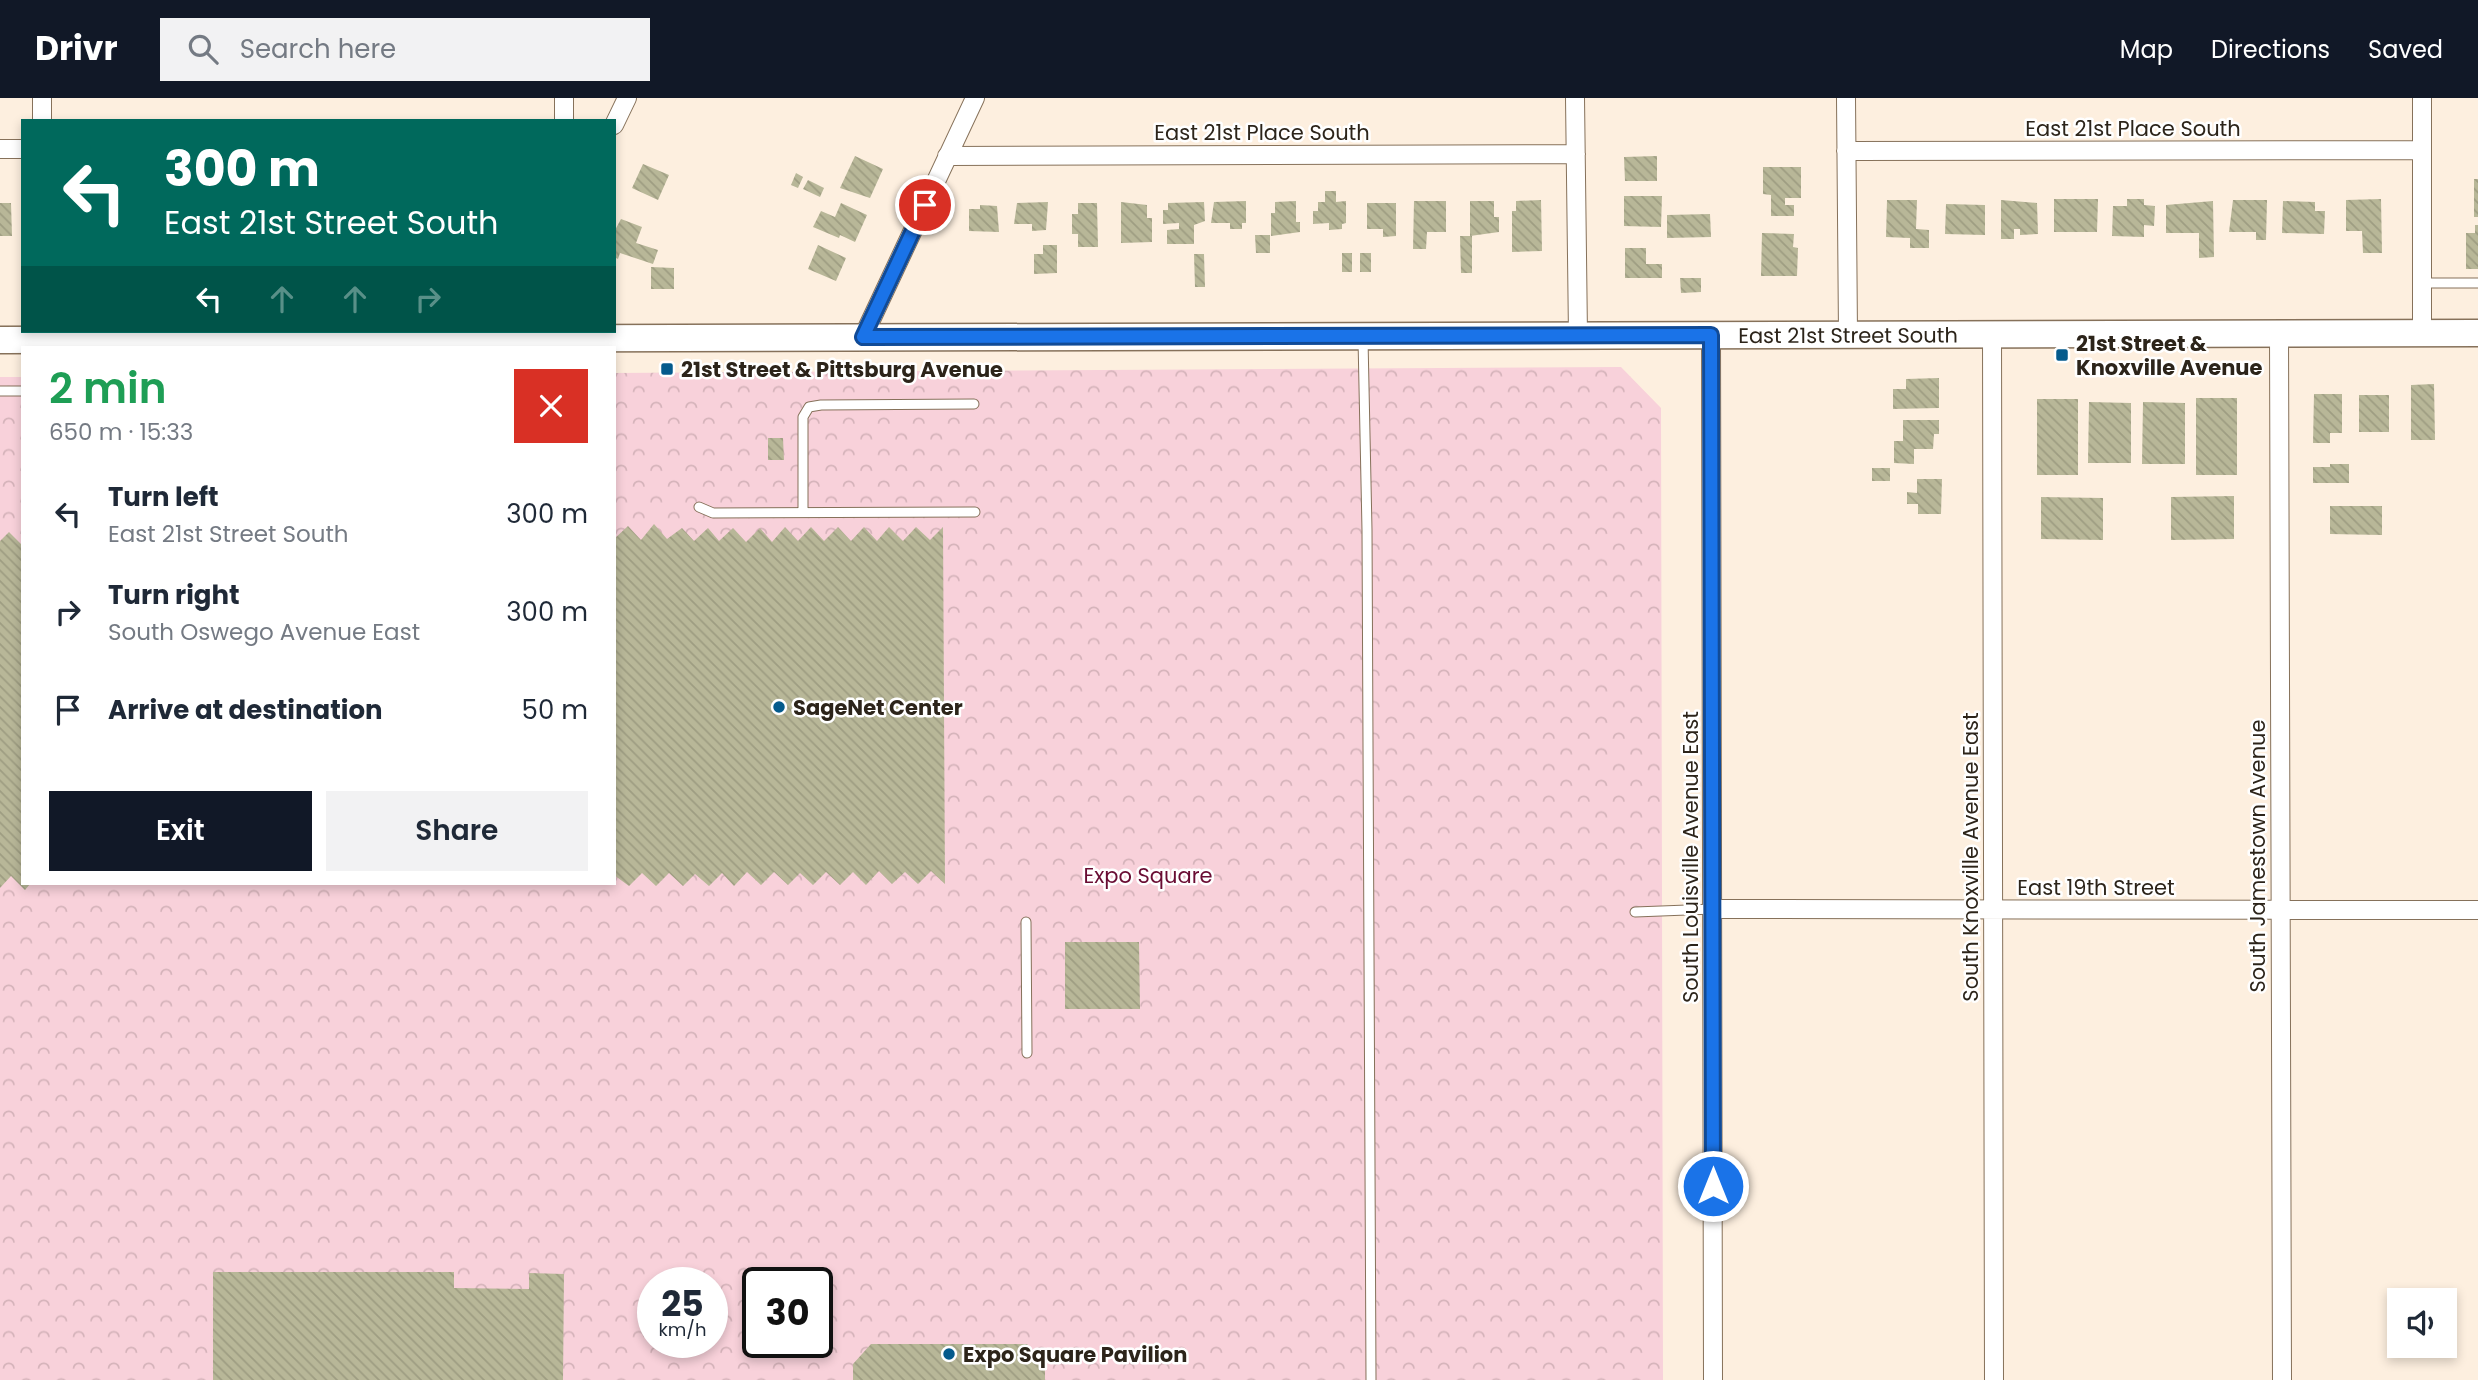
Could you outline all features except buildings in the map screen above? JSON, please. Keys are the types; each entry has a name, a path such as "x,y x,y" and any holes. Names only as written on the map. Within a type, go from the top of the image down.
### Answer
{"main road":[{"name":"East 21st Street South","path":"0,340 566,335 863,337 2478,333"}],"street":[{"path":"42,98 42,119"},
{"path":"564,98 564,119"},
{"path":"616,121 628,98"},
{"path":"863,337 975,98"},
{"path":"1575,98 1578,335"},
{"path":"1846,98 1848,334"},
{"path":"2422,98 2422,332"},
{"path":"0,149 21,149"},
{"name":"East 21st Place South","path":"1846,151 2420,150"},
{"name":"East 21st Place South","path":"947,156 1576,154"},
{"name":"South Knoxville Avenue East","path":"1992,333 1994,1380"},
{"name":"South Jamestown Avenue","path":"2279,333 2282,1380"},
{"name":"South Louisville Avenue East","path":"1711,335 1713,1380"},
{"name":"East 19th Street","path":"1713,909 2478,910"}],"lane":[{"path":"2421,283 2478,283"},
{"path":"1363,336 1367,543 1371,1380"},
{"path":"0,391 21,391"},
{"path":"803,512 803,417 809,407 974,404"},
{"path":"699,507 713,513 975,512"},
{"path":"1635,912 1713,909"},
{"path":"1026,922 1027,1053"}],"green space":[{"name":"Expo Square","path":"1621,367 1661,408 1663,1380 0,1380 0,377 21,377 21,885 616,885 616,373"}],"place":[{"name":"21st Street & Knoxville Avenue","path":"2062,355"},
{"name":"21st Street & Pittsburg Avenue","path":"667,369"},
{"name":"SageNet Center","path":"779,707"},
{"name":"Expo Square Pavilion","path":"949,1354"}],"route":[{"path":"925,205 863,337 1711,335 1713,1186"}]}
